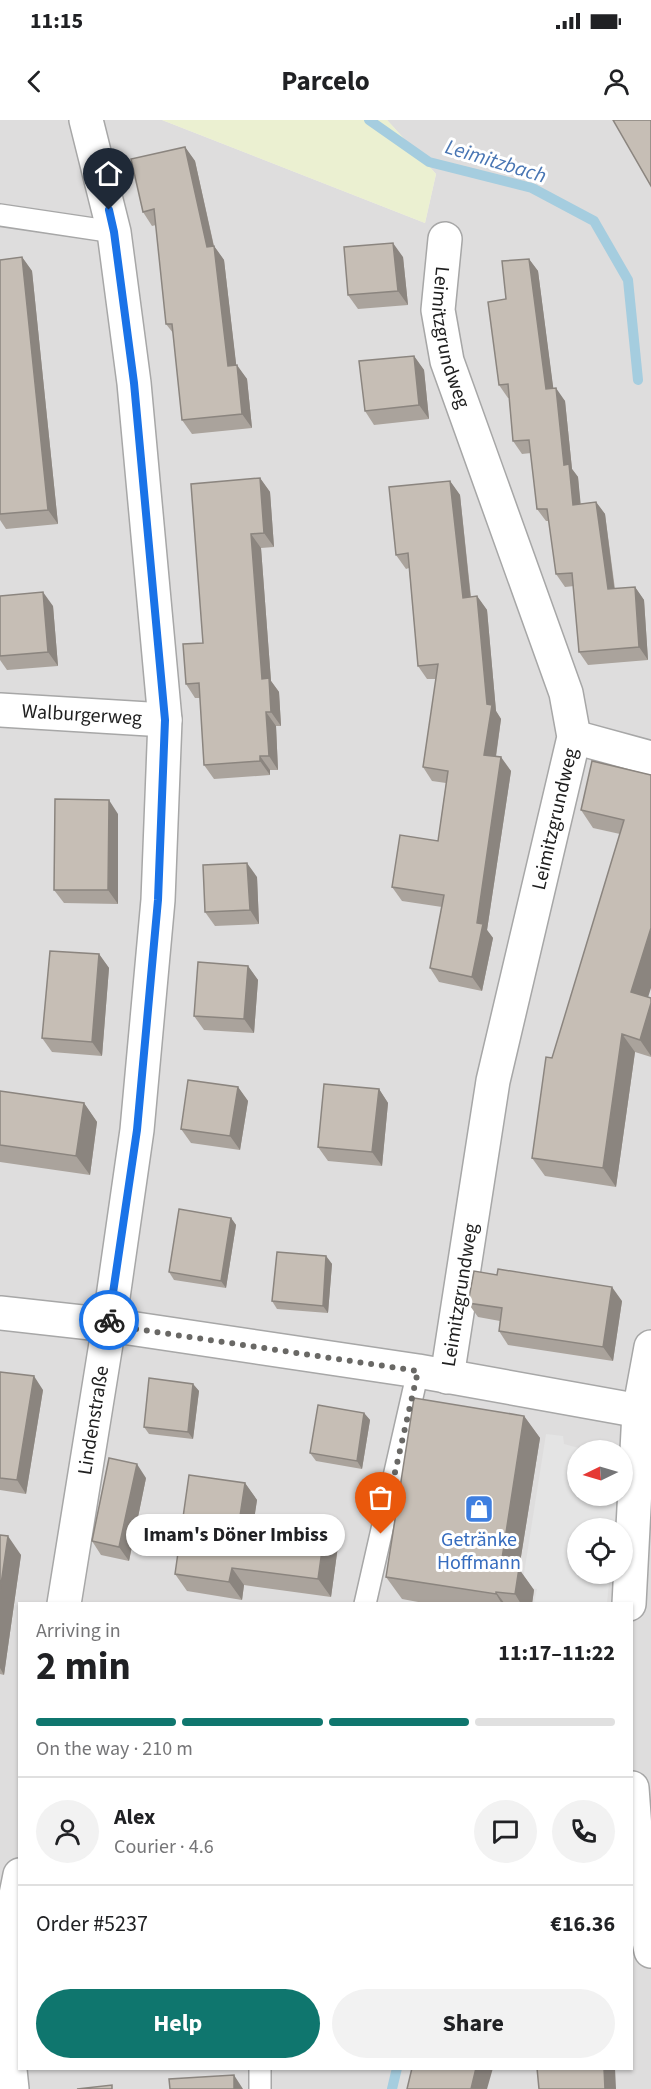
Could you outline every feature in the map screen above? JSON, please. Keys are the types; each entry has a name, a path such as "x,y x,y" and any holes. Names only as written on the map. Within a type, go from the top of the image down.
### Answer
{"street":[{"name":"Lindenstraße","path":"63,1602 109,1325 137,1130 158,900 165,720 137,419 114,232 86,120"},
{"name":"Leimitzgrundweg","path":"433,1374 493,1081 574,737 566,693 447,361 438,310 445,239"},
{"name":"Walburgerweg","path":"0,710 165,720"},
{"path":"574,737 651,759"},
{"path":"0,1313 109,1325 433,1374 645,1412"},
{"path":"629,1602 651,1347"},
{"path":"633,1802 640,1896 651,1951"},
{"path":"12,2089 6,2032 18,1885"}],"lane":[{"path":"0,215 114,232"},
{"name":"Leimitzgrundweg","path":"366,1602 433,1374"},
{"path":"260,2070 260,2089"}],"shaded area":[{"path":"0,120 162,120 425,223 436,174 387,120 651,120 651,2089 0,2089"},
{"path":"546,1434 563,1436 564,1444 567,1445 567,1506 617,1506 616,1518 567,1518 567,1584 609,1584 607,1602 534,1602 537,1589 522,1586"}],"green space":[{"path":"162,120 387,120 436,174 425,223"}],"building":[{"path":"613,120 651,120 651,186"},
{"path":"185,147 207,247 214,246 228,366 237,365 242,414 182,420 172,324 166,324 154,209 143,212 131,159"},
{"path":"393,243 398,291 348,295 344,247"},
{"path":"22,257 48,510 0,514 0,260"},
{"path":"529,259 546,389 556,388 564,465 569,464 573,505 596,502 608,589 635,587 639,647 579,652 572,573 556,574 547,509 537,509 529,440 513,441 508,384 499,385 488,302 506,299 502,261"},
{"path":"414,356 419,405 365,411 359,361"},
{"path":"260,478 264,533 251,534 262,679 269,678 271,712 266,712 269,756 260,756 260,761 204,765 199,683 186,684 183,644 203,643 191,484"},
{"path":"450,481 463,598 477,596 487,704 492,705 484,755 501,757 477,923 483,924 472,977 430,968 444,895 392,887 400,835 438,841 448,771 423,767 438,664 418,666 408,553 396,555 389,487"},
{"path":"43,592 48,652 0,656 0,596"},
{"path":"592,761 651,775 651,928 631,992 651,998 651,1003 640,1040 622,1034 603,1168 532,1158 546,1057 552,1058 624,820 581,810"},
{"path":"55,799 109,800 108,890 54,890"},
{"path":"247,863 250,910 205,912 203,865"},
{"path":"50,951 99,954 92,1042 42,1038"},
{"path":"198,962 248,966 244,1019 194,1016"},
{"path":"188,1080 238,1087 230,1136 181,1129"},
{"path":"324,1084 379,1089 372,1152 318,1147"},
{"path":"0,1091 84,1103 76,1156 0,1145"},
{"path":"179,1209 231,1218 221,1281 169,1272"},
{"path":"277,1252 326,1256 323,1306 272,1301"},
{"path":"498,1269 612,1287 603,1347 499,1331 502,1308 468,1303 474,1271 497,1275"},
{"path":"0,1372 34,1376 17,1480 0,1478"},
{"path":"149,1378 193,1384 188,1432 144,1427"},
{"path":"414,1398 524,1416 501,1565 519,1568 515,1594 496,1592 496,1594 386,1577"},
{"path":"318,1405 364,1413 357,1461 310,1453"},
{"path":"109,1458 137,1464 119,1547 92,1541"},
{"path":"189,1475 245,1483 240,1516 325,1529 318,1579 232,1568 229,1582 175,1574"},
{"path":"0,1535 8,1536 0,1591"},
{"path":"412,2070 476,2070 471,2089 407,2089"},
{"path":"537,2070 604,2070 605,2089 539,2089"},
{"path":"234,2075 234,2089 170,2089 169,2079"},
{"path":"112,2085 112,2089 77,2089"}],"waterway":[{"name":"Leimitzbach","path":"369,120 429,162 532,188 594,221 628,280 638,380"},
{"path":"392,2089 397,2070"}],"way so far":[{"path":"109,1320 109,1325 418,1371 381,1534"}],"place":[{"name":"Getränke Hoffmann","path":"479,1509"},
{"name":"Imam's Döner Imbiss","path":"381,1534"}],"route":[{"path":"109,210 114,232 134,383 165,720 158,900 137,1130 109,1320"}]}
